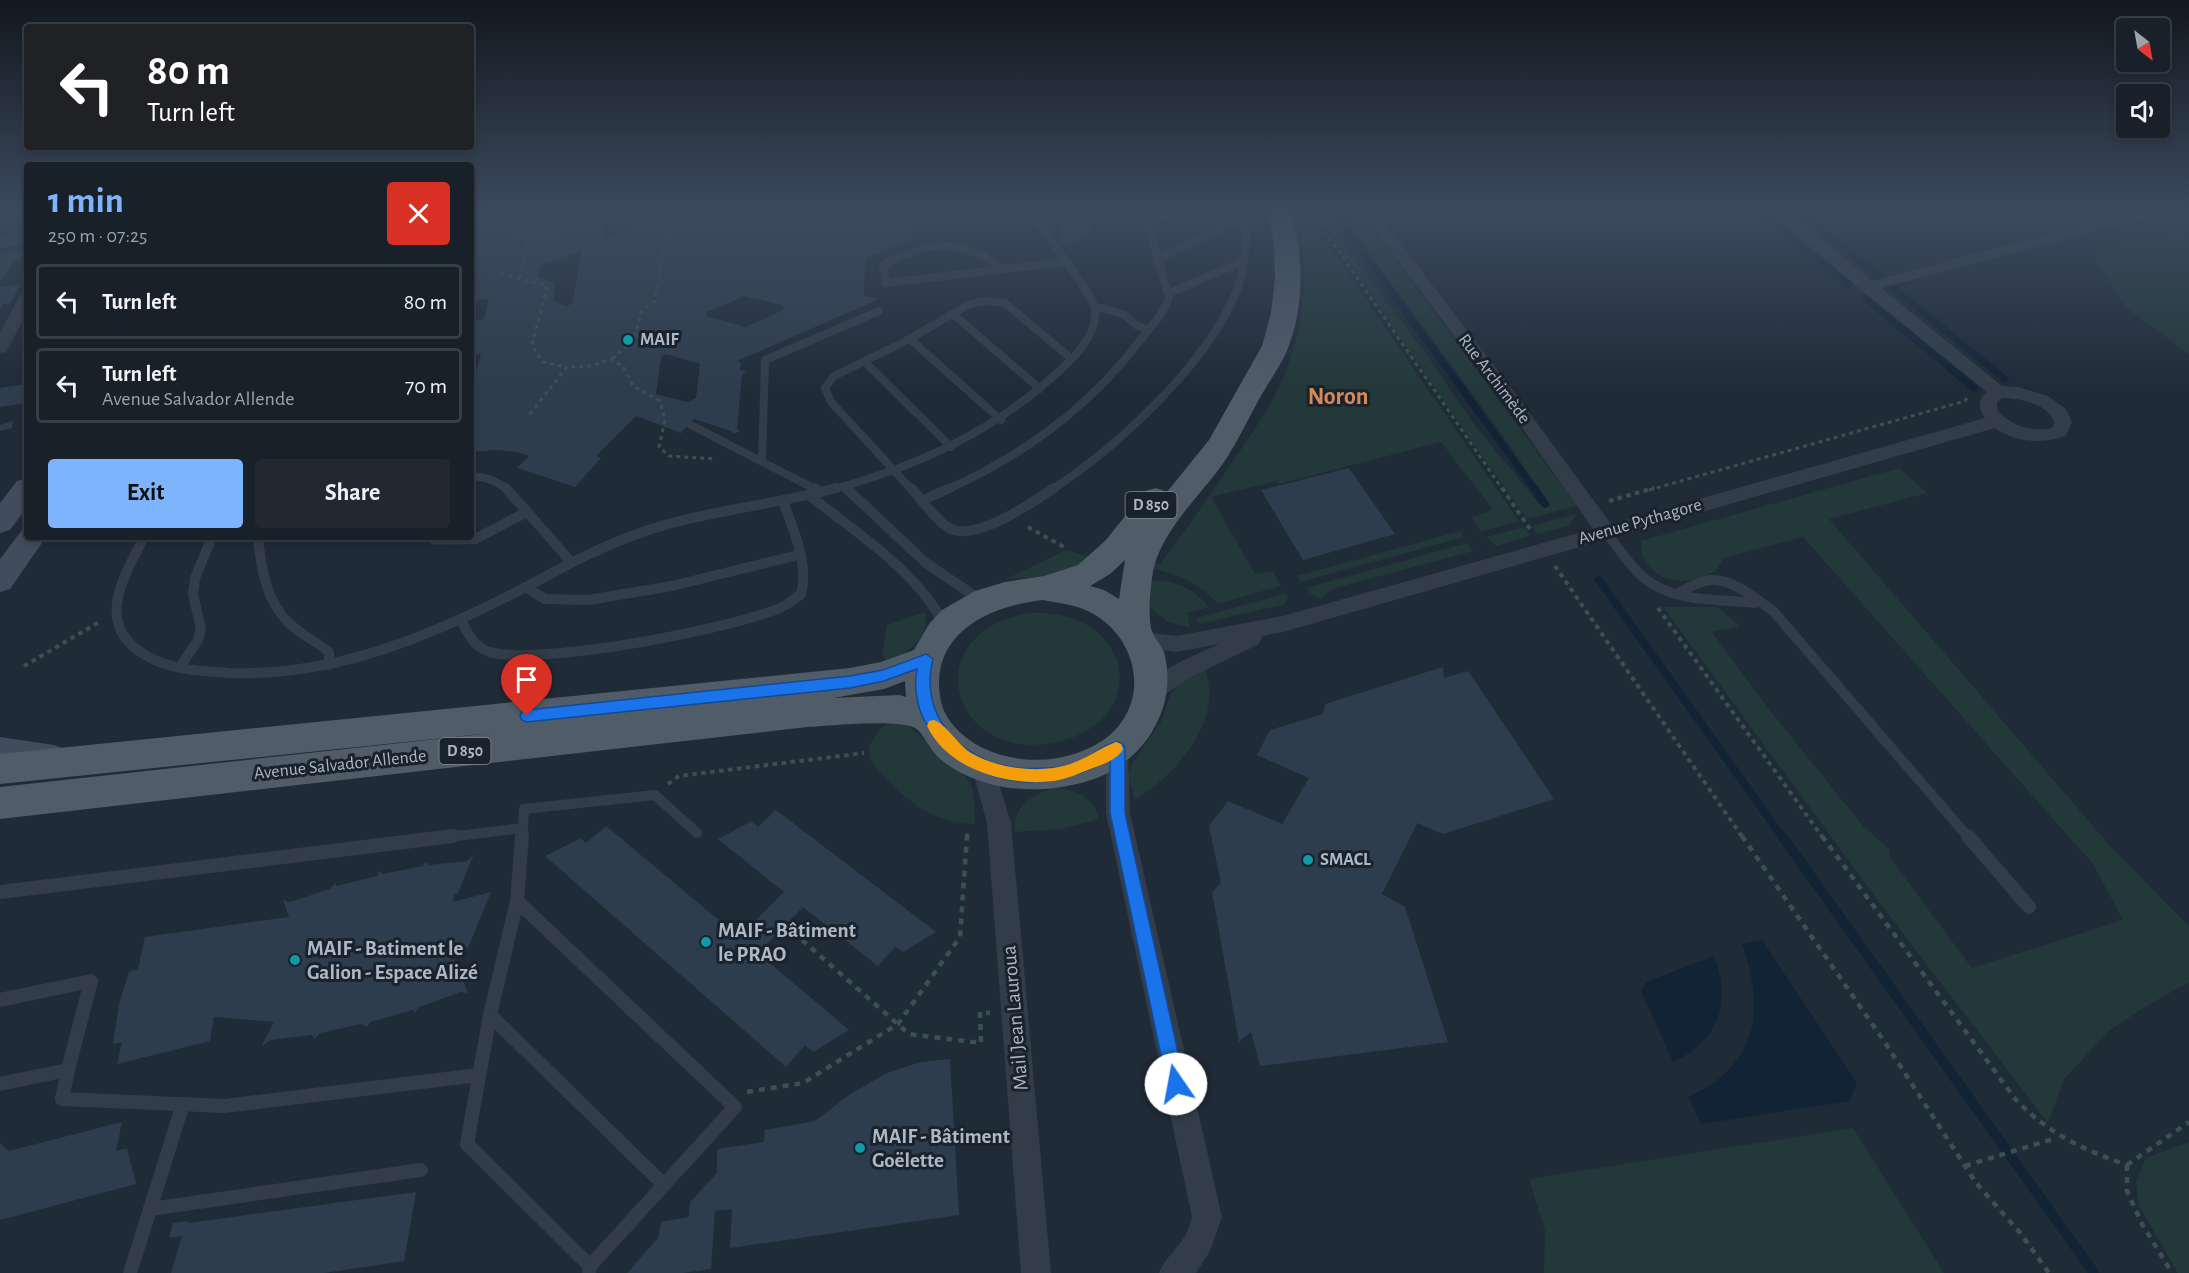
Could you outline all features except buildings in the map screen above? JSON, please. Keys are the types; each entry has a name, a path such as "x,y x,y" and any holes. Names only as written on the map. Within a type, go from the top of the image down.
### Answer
{"main road":[{"name":"D 850","path":"1139,634 1136,575 1142,556 1153,535 1217,450 1266,365 1283,319 1286,270"},
{"name":"D 850","path":"1043,588 1074,580 1088,573 1106,559 1205,440 1245,399"},
{"path":"0,523 24,492"},
{"path":"0,581 30,540"},
{"path":"1043,588 1078,593 1095,599 1124,617 1139,634 1153,670 1153,691 1137,727 1117,748 1087,765 1053,774 1016,775 982,765 950,746 930,719 922,695 923,671 934,642 945,627 968,608 982,601 1022,589 1043,588"},
{"name":"Avenue Salvador Allende","path":"0,769 850,682 884,675 926,659"},
{"name":"Avenue Salvador Allende","path":"0,803 807,713 892,709 930,719"},
{"path":"0,751 78,762"}],"street":[{"name":"Rue Archimède","path":"1413,270 1514,404 1606,532"},
{"path":"1847,270 1998,392"},
{"path":"1867,287 1930,270"},
{"path":"0,348 24,304"},
{"path":"1998,392 2018,392 2039,398 2058,412 2063,419 2063,426 2060,432 2053,436 2031,436 1997,421 1987,408 1987,402 1991,396 1998,392"},
{"name":"Avenue Pythagore","path":"1139,634 1176,644 1283,624 1997,421"},
{"name":"Avenue Pythagore","path":"1153,691 1204,660 1283,624"},
{"path":"1117,748 1118,813 1207,1217 1202,1241 1181,1268 1174,1273"},
{"name":"Mail Jean Lauroua","path":"982,765 999,823 1036,1273"}],"lane":[{"path":"884,270 886,283 992,270"},
{"path":"143,540 118,591 115,613 119,632 140,653 180,667 213,672 261,673 329,665 392,648 461,620 605,546 664,524 809,495 896,470 951,447 1001,420 1040,389 1071,359 1095,323 1096,307 1090,294 1072,270"},
{"path":"922,500 965,482 997,465 1079,410 1103,387 1168,302 1169,293 1162,270"},
{"path":"1169,293 1222,270"},
{"path":"1071,359 1001,302 977,302 828,381 825,388 826,395 922,500 954,531 963,533 975,531 1076,474 1104,453 1147,412 1200,350 1214,330 1239,288 1242,270"},
{"path":"1096,307 1123,314 1136,325 1148,330"},
{"path":"762,461 765,360 879,311"},
{"path":"953,314 1040,389"},
{"path":"910,339 1001,420"},
{"path":"865,362 951,447"},
{"path":"689,424 821,492"},
{"path":"474,476 503,485 571,562"},
{"path":"844,486 935,572 982,601"},
{"path":"809,495 925,593 940,611 945,627"},
{"path":"461,620 471,640 479,648 496,654 522,655 612,646 702,631 758,616 791,604 801,595 803,583 783,501"},
{"path":"474,539 496,530 526,512"},
{"path":"1606,532 1639,573 1659,588 1678,594 1758,603"},
{"path":"180,667 198,640 201,629 194,594 195,578 211,540"},
{"path":"258,540 262,572 268,592 287,621 329,652 329,665"},
{"path":"525,587 545,599 588,600 695,581 798,555"},
{"path":"1678,594 1700,582 1721,581 1738,589 1780,618 2029,907"},
{"path":"517,901 735,1107 590,1269 467,1144 490,1015 517,901 524,808 655,795 697,833"},
{"path":"0,892 523,828"},
{"path":"0,1000 91,981 62,1099 224,1106 479,1075"},
{"path":"490,1015 664,1185"},
{"path":"0,1084 68,1070"},
{"path":"130,1273 183,1104"},
{"path":"150,1209 421,1170"}],"path":[{"path":"520,279 522,270"},
{"path":"501,274 547,286 532,345 543,362 567,367 591,366 612,359 634,339 642,310 655,301 660,270"},
{"path":"1352,270 1880,1035 1935,1116 1965,1166 1988,1198 2021,1234 2049,1273"},
{"path":"612,359 624,368 633,386 660,401 665,420 659,447 669,456 717,459"},
{"path":"530,414 567,367"},
{"path":"1588,507 1965,401 1967,397 1962,391"},
{"path":"1006,515 1064,547"},
{"path":"1659,588 1655,604 1682,645 1976,1049 2034,1120 2057,1137 2091,1153 2127,1165"},
{"path":"24,666 115,613"},
{"path":"655,795 679,776 864,753"},
{"path":"722,1095 803,1083 898,1024 960,937 968,829"},
{"path":"793,932 909,1034 981,1043 980,1012 1014,1017"},
{"path":"2127,1165 2189,1122"},
{"path":"1965,1166 2057,1137"},
{"path":"2127,1165 2127,1191 2142,1224 2172,1273"}],"green space":[{"path":"1304,270 1346,270 1519,521 1481,532 1472,517 1493,510 1441,442 1279,484 1276,481 1211,497 1255,574 1273,571 1281,586 1218,604 1211,596 1187,580 1150,568 1152,562 1160,564 1195,516 1257,426 1279,387 1295,346 1304,286"},
{"path":"1355,270 1363,270 1423,350 1477,428 1539,504 1548,503 1505,439 1382,270 1403,270 1577,506 1527,519"},
{"path":"2103,270 2189,270 2189,354 2128,309"},
{"path":"1899,468 1927,493 1829,519 2112,848 2189,926 2189,982 2110,1030 2064,1079 2048,1123 1879,902 1663,607 1717,607 1740,626 1712,632 1768,708 1863,826 1889,849 1890,858 1972,968 2123,920 2093,864 1803,537 1724,558 1712,573 1678,581 1659,575 1651,569 1642,552 1641,541"},
{"path":"1576,514 1569,526 1537,534 1531,526"},
{"path":"1524,527 1530,536 1496,546 1487,537"},
{"path":"1460,531 1464,537 1300,582 1297,576"},
{"path":"1467,543 1473,551 1332,589 1321,599 1311,594 1306,588"},
{"path":"1070,551 1092,558 1092,561 1041,577 1006,579 1062,552"},
{"path":"1158,580 1186,588 1209,607 1187,613 1190,627 1168,622 1150,608 1148,581"},
{"path":"1286,593 1288,598 1285,604 1200,624 1196,618"},
{"path":"925,612 924,630 916,644 887,663 882,654 887,625"},
{"path":"1030,613 1066,616 1092,629 1110,647 1119,669 1118,693 1106,714 1085,732 1052,743 1017,743 989,733 969,715 959,692 959,667 970,644 994,625"},
{"path":"1205,668 1209,688 1208,708 1193,744 1166,776 1135,800 1128,776 1132,764 1162,720 1170,695 1179,685"},
{"path":"889,721 912,729 967,777 973,792 975,824 949,820 926,811 896,789 877,769 870,757 870,747 878,732"},
{"path":"1054,788 1076,792 1088,800 1093,805 1099,819 1061,829 1015,832 1017,815 1025,803 1038,794"},
{"path":"1853,1128 1944,1273 1544,1273 1545,1230 1529,1179"},
{"path":"2189,1142 2189,1273 2178,1273 2139,1206 2136,1182 2146,1158"}],"water":[{"path":"1762,940 1857,1083 1850,1101 1701,1124 1688,1097 1711,1084 1729,1069 1742,1053 1750,1034 1754,1014 1753,992 1742,944"},
{"path":"1714,956 1722,989 1718,1018 1701,1043 1673,1062 1641,991 1646,982"}],"waterway":[{"path":"1376,270 1535,490"},
{"path":"1831,270 1849,285"},
{"path":"1872,270 1881,278"},
{"path":"1892,287 2005,379"},
{"path":"1865,298 1974,388"},
{"path":"1534,488 1545,504"},
{"path":"1599,580 1783,838"},
{"path":"1782,836 2094,1273"}],"slow traffic":[{"path":"934,726 950,746 965,757 999,771 1016,775 1070,771 1087,765 1116,749"}],"place":[{"name":"MAIF","path":"628,340"},
{"name":"SMACL","path":"1308,860"},
{"name":"MAIF - Bâtiment le PRAO","path":"706,942"},
{"name":"MAIF - Batiment le Galion - Espace Alizé","path":"295,960"},
{"name":"MAIF - Bâtiment Goëlette","path":"860,1148"}],"district":[{"name":"Noron","path":"1338,397"}],"route":[{"path":"527,716 850,682 884,675 926,659 922,695 930,719 950,746 965,757 982,765 1016,775 1053,774 1087,765 1117,748 1118,813 1176,1084"}]}
